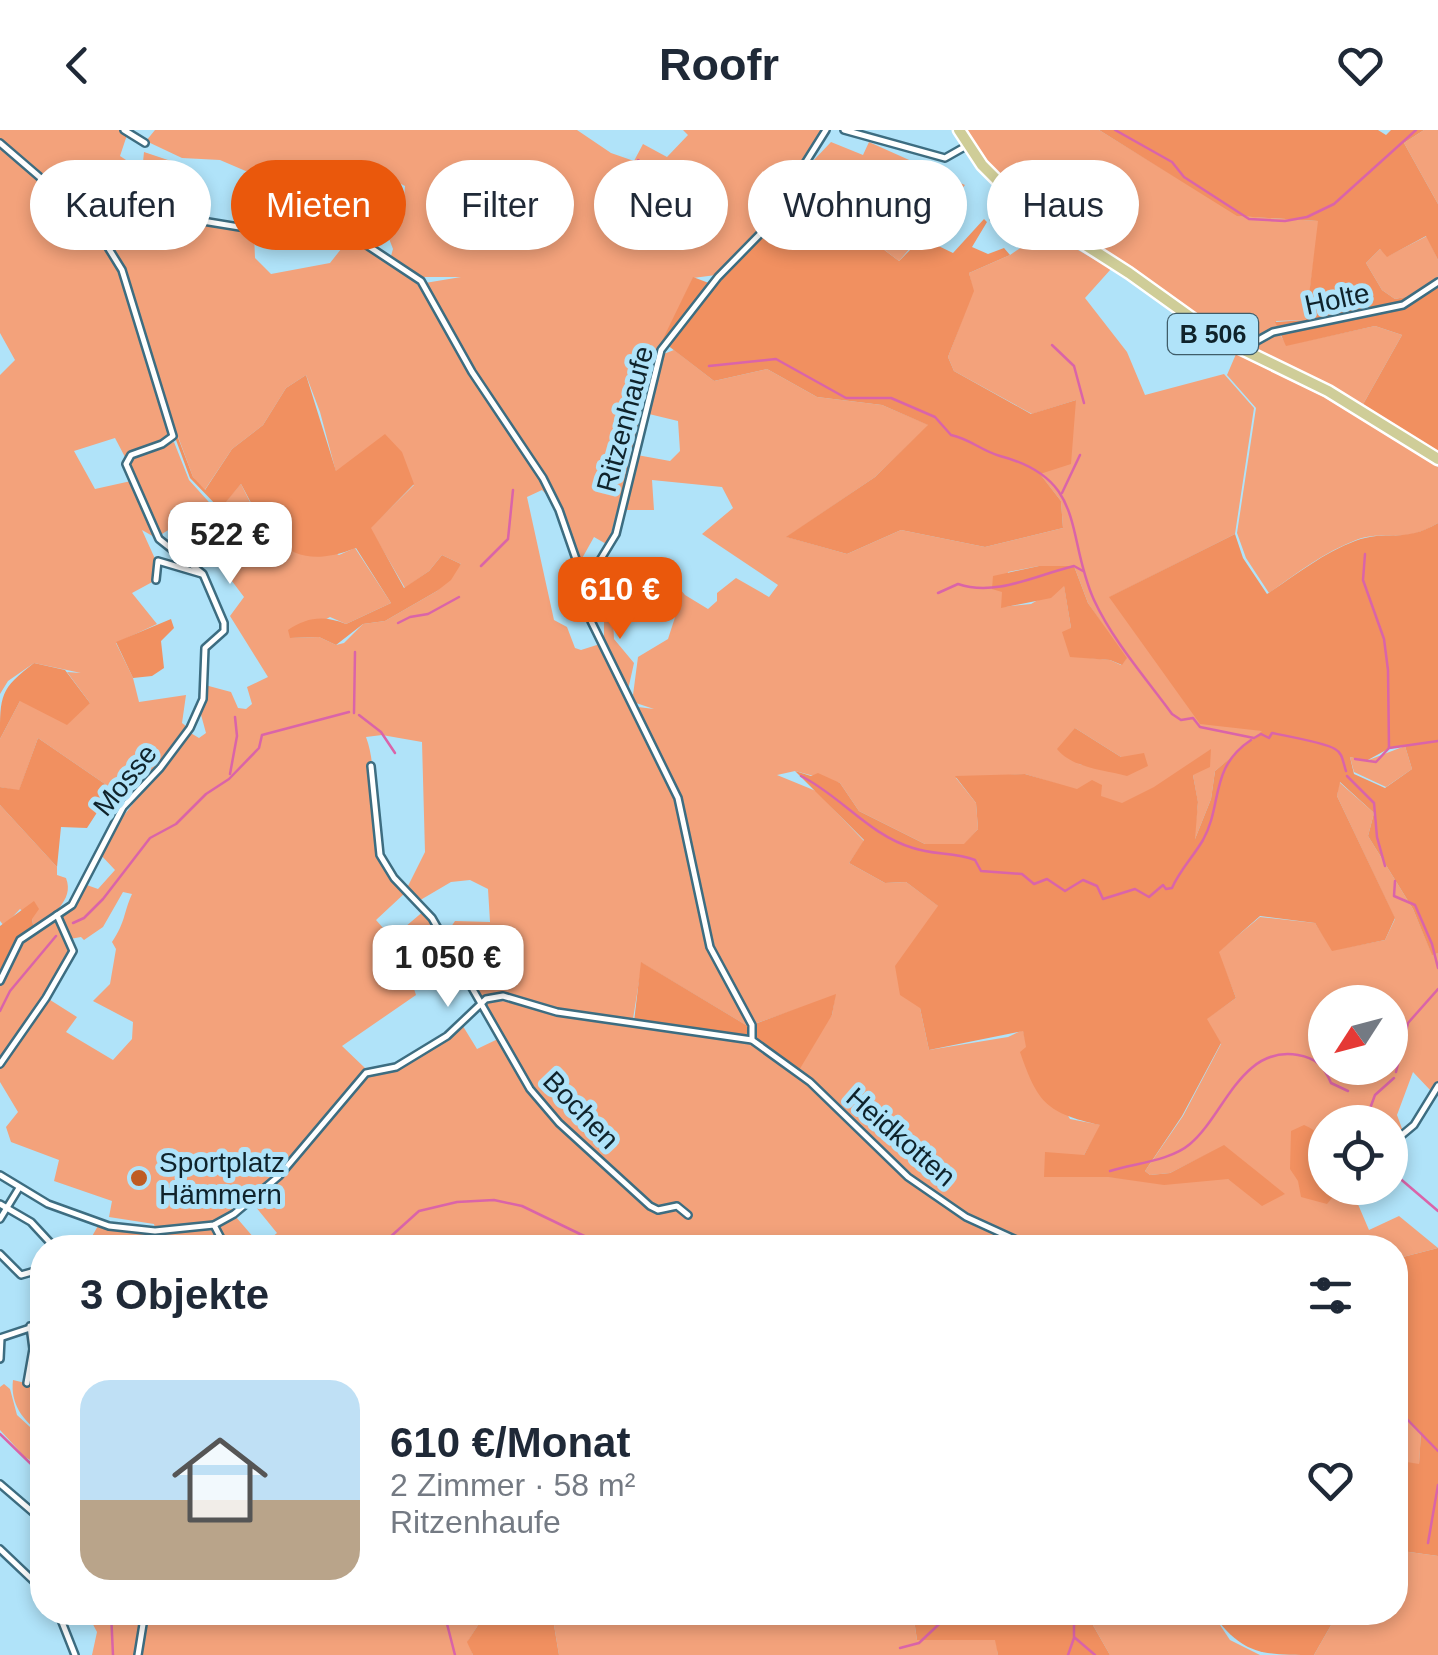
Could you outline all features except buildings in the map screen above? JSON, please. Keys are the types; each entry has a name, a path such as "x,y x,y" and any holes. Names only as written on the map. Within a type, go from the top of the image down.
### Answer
{"main road":[{"name":"B 506","path":"959,130 987,168"},
{"name":"B 506","path":"1094,250 1207,330 1328,391 1438,458"}],"street":[{"path":"124,130 145,142"},
{"name":"Ritzenhaufe","path":"585,585 616,534 660,350 718,276 762,232 826,130"},
{"path":"844,130 945,158 968,145"},
{"path":"0,143 30,169"},
{"name":"Ritzenhaufe","path":"211,222 319,240 350,234 422,280 472,372 543,478 559,510 585,585 596,632 673,786 695,867 710,947 752,1026 752,1040"},
{"path":"110,250 122,270 173,436 131,455 126,464 159,539 202,574"},
{"name":"Holte","path":"1241,350 1273,332 1317,326 1404,305 1438,282"},
{"path":"156,580 158,561 202,574"},
{"name":"Mosse","path":"0,981 20,940 72,905 123,807 160,768 196,719 205,685 205,648 224,630 217,602 202,574"},
{"name":"Bochen","path":"371,766 380,855 405,893 432,918 530,1089 546,1110 650,1206 658,1210 674,1206 688,1215"},
{"path":"0,1064 73,951 57,914"},
{"path":"0,1175 48,1204 109,1226 144,1231 214,1226 280,1176 366,1073 396,1067 447,1036 482,1003 503,996 557,1012 752,1040"},
{"name":"Heidkotten","path":"752,1040 810,1082 908,1177 966,1217 1005,1235"},
{"path":"1408,1129 1438,1086"},
{"path":"0,1219 19,1188"},
{"path":"0,1204 31,1222 44,1235"},
{"path":"214,1226 219,1235"},
{"path":"0,1254 21,1275 30,1272"},
{"path":"0,1359 0,1338 30,1326"},
{"path":"28,1382 30,1369"},
{"path":"0,1484 30,1510"},
{"path":"0,1549 30,1577"},
{"path":"63,1625 75,1655"},
{"path":"138,1655 142,1625"}],"shaded area":[{"path":"0,130 128,132 120,156 126,160 30,160 30,250 105,250 120,272 143,354 172,434 169,439 125,457 115,438 74,451 95,489 131,481 156,538 142,530 156,561 156,580 132,593 157,624 116,643 133,678 139,702 186,695 182,723 187,727 165,759 121,806 107,797 105,784 38,738 19,791 0,787 0,739 20,701 90,703 67,672 81,673 34,663 8,681 0,694 0,375 15,360 0,333"},
{"path":"155,130 577,130 611,153 631,160 594,160 594,250 728,250 728,160 635,160 643,144 667,157 688,135 683,130 823,130 804,160 748,160 748,243 716,275 693,278 659,350 608,545 594,537 580,562 561,509 542,490 527,497 554,620 567,627 575,648 600,644 675,798 708,947 751,1028 642,963 632,1025 751,1043 785,1062 832,1015 835,996 754,1024 711,946 680,797 638,707 654,709 636,703 633,695 638,657 668,639 678,608 665,583 675,583 685,595 708,609 717,601 717,593 736,578 769,597 778,585 702,534 733,508 722,487 652,480 654,510 623,510 637,455 670,461 680,451 678,421 649,414 661,355 674,350 714,381 767,369 817,397 882,405 929,425 875,477 787,537 847,554 901,530 985,547 1063,528 1061,501 1039,473 1076,400 1032,414 954,371 948,357 973,291 969,273 1017,250 1078,250 1111,269 1085,298 1127,352 1145,395 1224,374 1254,408 1235,534 1110,597 1263,731 1215,771 1211,799 1193,844 1198,803 1193,775 1122,804 1025,774 956,778 976,803 978,829 965,844 925,844 859,811 840,783 795,771 777,775 816,791 864,841 849,863 885,883 906,882 941,908 920,1008 929,1050 1008,1037 1023,1030 1027,1047 1070,1119 1101,1125 1084,1155 1107,1177 1228,1179 1284,1195 1224,1146 1170,1173 1150,1175 1145,1171 1183,1116 1221,1044 1206,1019 1236,998 1218,952 1260,917 1315,923 1333,950 1385,940 1395,919 1337,796 1339,782 1374,813 1368,836 1413,909 1432,954 1438,953 1438,1084 1431,1091 1413,1072 1401,1105 1308,1105 1308,1205 1358,1205 1369,1230 1399,1216 1438,1248 1408,1256 1408,1235 275,1235 277,1233 251,1201 281,1177 365,1077 396,1067 461,1023 477,1049 500,1038 484,1004 509,1002 548,1011 503,996 482,1003 442,940 405,961 416,995 342,1046 365,1068 279,1174 238,1209 211,1223 155,1228 154,1224 109,1217 112,1201 54,1181 59,1160 11,1142 6,1127 18,1112 0,1082 0,981 20,940 46,923 58,922 71,952 47,998 77,1017 66,1032 113,1060 132,1039 133,1022 93,1001 110,984 116,949 112,942 132,894 123,892 103,927 84,940 70,939 61,916 73,906 84,884 98,889 115,870 99,853 189,732 199,738 206,733 200,711 205,685 231,692 238,708 246,709 252,704 247,687 268,677 230,616 244,597 204,544 213,527 182,504 170,511 176,525 159,536 128,460 174,442 189,480 217,511 241,484 254,510 339,555 355,548 391,603 346,624 330,617 290,638 319,637 336,645 344,643 363,624 385,621 437,591 461,564 442,555 429,571 405,588 370,528 414,485 336,472 306,375 286,388 263,425 232,449 204,491 193,477 147,353 124,270 111,250 211,250 211,225 231,229 231,250 255,250 255,258 271,274 330,263 340,250 370,250 406,273 448,326 425,283 461,277 421,277 391,256 393,250 406,250 406,160 231,160 231,165 220,160 182,158 146,141","holes":["1039,566 1074,566 1088,603 1126,659 1121,665 1110,660 1070,656 1071,628 1064,585 1031,604 1002,607 1008,572","1075,728 1121,757 1098,768 1079,764","382,735 422,742 425,852 405,892 379,851 366,737","470,880 488,889 490,922 455,921 443,939 425,910 392,938 376,920 405,893 417,902 451,882"]},
{"path":"966,130 1099,130 1239,216 1319,221 1306,320 1276,321 1278,330 1240,345 1102,250 1139,250 1139,160 987,160"},
{"path":"1099,130 1378,130 1386,135 1391,130 1424,130 1404,143 1438,204 1438,260 1426,236 1387,257 1380,249 1366,263 1382,290 1395,299 1415,295 1438,276 1438,456 1361,408 1402,335 1375,326 1286,346 1275,322 1306,320 1318,221 1237,216"},
{"path":"1424,130 1438,130 1438,204 1404,143"},
{"path":"831,142 863,155 869,142 909,160 814,160"},
{"path":"144,152 168,160 143,160"},
{"path":"984,219 987,222 972,247 988,254 1006,250 1010,255 969,273 974,291 948,357 954,371 1031,414 1076,400 1071,464 1040,474 1061,501 1063,528 985,547 901,530 847,554 786,537 875,477 928,425 882,405 817,397 767,369 714,381 662,341 693,277 714,285 748,250 884,250 899,261 910,250 967,250 967,238"},
{"path":"1427,236 1438,260 1438,276 1415,295 1395,299 1382,290 1366,263 1380,249 1388,256"},
{"path":"885,250 909,250 899,261"},
{"path":"1375,326 1402,335 1361,408 1245,348 1278,332 1287,345"},
{"path":"1236,354 1324,397 1438,467 1438,523 1415,533 1356,540 1322,557 1269,593 1246,558 1237,533 1256,408 1227,375"},
{"path":"306,375 336,471 385,434 402,452 414,484 371,528 404,588 429,571 442,555 461,564 451,580 437,591 385,621 363,624 336,645 319,637 290,638 288,630 316,619 346,624 391,603 356,548 314,557 298,554 272,535 241,484 220,509 190,478 176,440 177,435 193,477 205,490 232,449 263,425 286,388"},
{"path":"1438,523 1438,953 1432,955 1413,909 1368,836 1374,813 1340,782 1337,796 1395,918 1385,940 1332,951 1315,923 1260,916 1219,952 1236,998 1207,1019 1221,1043 1182,1116 1145,1171 1150,1175 1170,1173 1224,1145 1285,1194 1262,1206 1228,1179 1164,1185 1108,1177 1044,1177 1045,1152 1084,1155 1100,1125 1068,1116 1039,1095 1020,1052 1026,1047 1023,1031 929,1050 920,1008 900,995 895,966 938,906 906,882 885,883 849,863 864,840 795,771 811,776 818,773 840,783 859,811 925,844 964,844 978,829 976,803 955,776 1025,774 1077,789 1092,780 1102,785 1101,796 1122,803 1211,749 1210,767 1193,775 1198,802 1195,839 1211,799 1215,771 1262,731 1200,724 1109,597 1235,534 1243,558 1267,594 1355,541 1426,529","holes":["1405,746 1412,769 1385,788 1354,774 1350,757 1366,761 1388,749"]},
{"path":"1039,566 1074,566 1088,603 1127,658 1122,665 1110,660 1070,657 1062,632 1071,628 1064,586 1051,598 1001,608 1002,592 992,589 993,576"},
{"path":"604,618 613,618 614,639 634,663 628,690 604,644"},
{"path":"171,619 174,628 161,641 164,668 152,676 133,678 116,642"},
{"path":"34,663 65,670 90,703 67,725 20,701 0,739 4,694"},
{"path":"1075,728 1121,757 1144,753 1148,766 1127,776 1071,760 1057,749"},
{"path":"38,738 105,784 107,797 87,828 61,827 57,867 0,805 0,787 19,790"},
{"path":"1405,746 1412,769 1386,787 1354,772 1350,757 1366,761"},
{"path":"0,805 57,867 57,875 66,878 64,901 34,930 32,919 20,909 4,926 0,921"},
{"path":"34,901 39,909 32,919 34,930 20,940 0,981 0,926"},
{"path":"641,962 751,1028 748,1037 634,1022"},
{"path":"836,994 832,1015 798,1072 757,1039 752,1025"},
{"path":"1304,1125 1308,1127 1308,1199 1301,1197 1298,1181 1290,1169 1291,1131"},
{"path":"236,1217 252,1235 218,1235 218,1227"},
{"path":"99,1224 144,1233 212,1228 218,1235 93,1235"},
{"path":"1438,1248 1438,1556 1408,1552 1408,1462 1419,1464 1421,1432 1408,1420 1408,1256"},
{"path":"13,1380 30,1384 30,1424 19,1411"},
{"path":"4,1384 10,1389 17,1415 30,1427 30,1460 0,1430 0,1387"},
{"path":"1408,1420 1421,1432 1419,1465 1408,1463"},
{"path":"1408,1552 1438,1556 1438,1655 1314,1655 1331,1625 1408,1625"},
{"path":"93,1625 478,1625 468,1641 473,1655 92,1655 97,1632"},
{"path":"478,1625 554,1625 559,1655 473,1655 467,1642"},
{"path":"554,1625 915,1625 917,1640 996,1640 998,1655 559,1655"},
{"path":"915,1625 1093,1625 1110,1655 998,1655 995,1640 917,1640"},
{"path":"1093,1625 1220,1625 1230,1640 1260,1655 1110,1655"},
{"path":"1331,1625 1314,1655 1255,1650 1223,1627"}],"waterway":[{"name":"Holte","path":"1115,130 1172,162 1184,177 1249,219 1285,221 1307,217 1334,204 1416,130"},
{"path":"1052,345 1074,366 1084,403"},
{"path":"709,366 776,359 846,398 891,398 935,417 951,435 1028,466 1048,479 1061,495 1094,600 1120,644 1172,714 1181,720 1193,718 1200,727 1254,738 1261,734 1269,738 1272,733 1323,744 1340,753 1346,771"},
{"path":"1062,493 1080,455"},
{"path":"481,566 508,539 513,490"},
{"path":"1365,554 1363,580 1384,639 1388,670 1389,748"},
{"path":"938,593 958,584 1001,586 1074,566 1083,571"},
{"path":"398,623 428,614 459,597"},
{"path":"354,713 355,652"},
{"path":"73,923 103,899 150,838 176,824 206,794 229,779 259,748 262,735 349,712"},
{"path":"359,715 381,732 395,753"},
{"path":"230,774 237,736 235,717"},
{"path":"801,776 869,825 913,848 967,857 975,860 981,871 1022,874 1034,884 1047,879 1065,891 1083,880 1097,886 1103,899 1135,889 1149,897 1163,885 1172,888 1209,827 1229,762 1251,740"},
{"path":"1355,759 1376,762 1389,748 1438,741"},
{"path":"1347,776 1374,803 1385,866"},
{"path":"1395,881 1394,896 1415,905 1438,968"},
{"path":"0,1011 10,991 56,936"},
{"path":"1408,1023 1438,989"},
{"path":"1110,1171 1182,1150 1202,1132 1248,1071 1278,1055 1310,1058 1322,1067 1331,1083 1348,1091"},
{"path":"1371,1105 1386,1085"},
{"path":"1408,1185 1438,1211"},
{"path":"392,1235 419,1211 457,1202 494,1200 522,1206 582,1235"},
{"path":"1408,1420 1438,1451"},
{"path":"0,1434 30,1463"},
{"path":"1428,1543 1438,1485"},
{"path":"112,1625 113,1655"},
{"path":"447,1625 455,1655"},
{"path":"900,1648 919,1643 938,1625"},
{"path":"1074,1625 1074,1637 1095,1655"},
{"path":"1068,1655 1074,1638"}],"place":[{"name":"Sportplatz Hämmern","path":"139,1178"}]}
